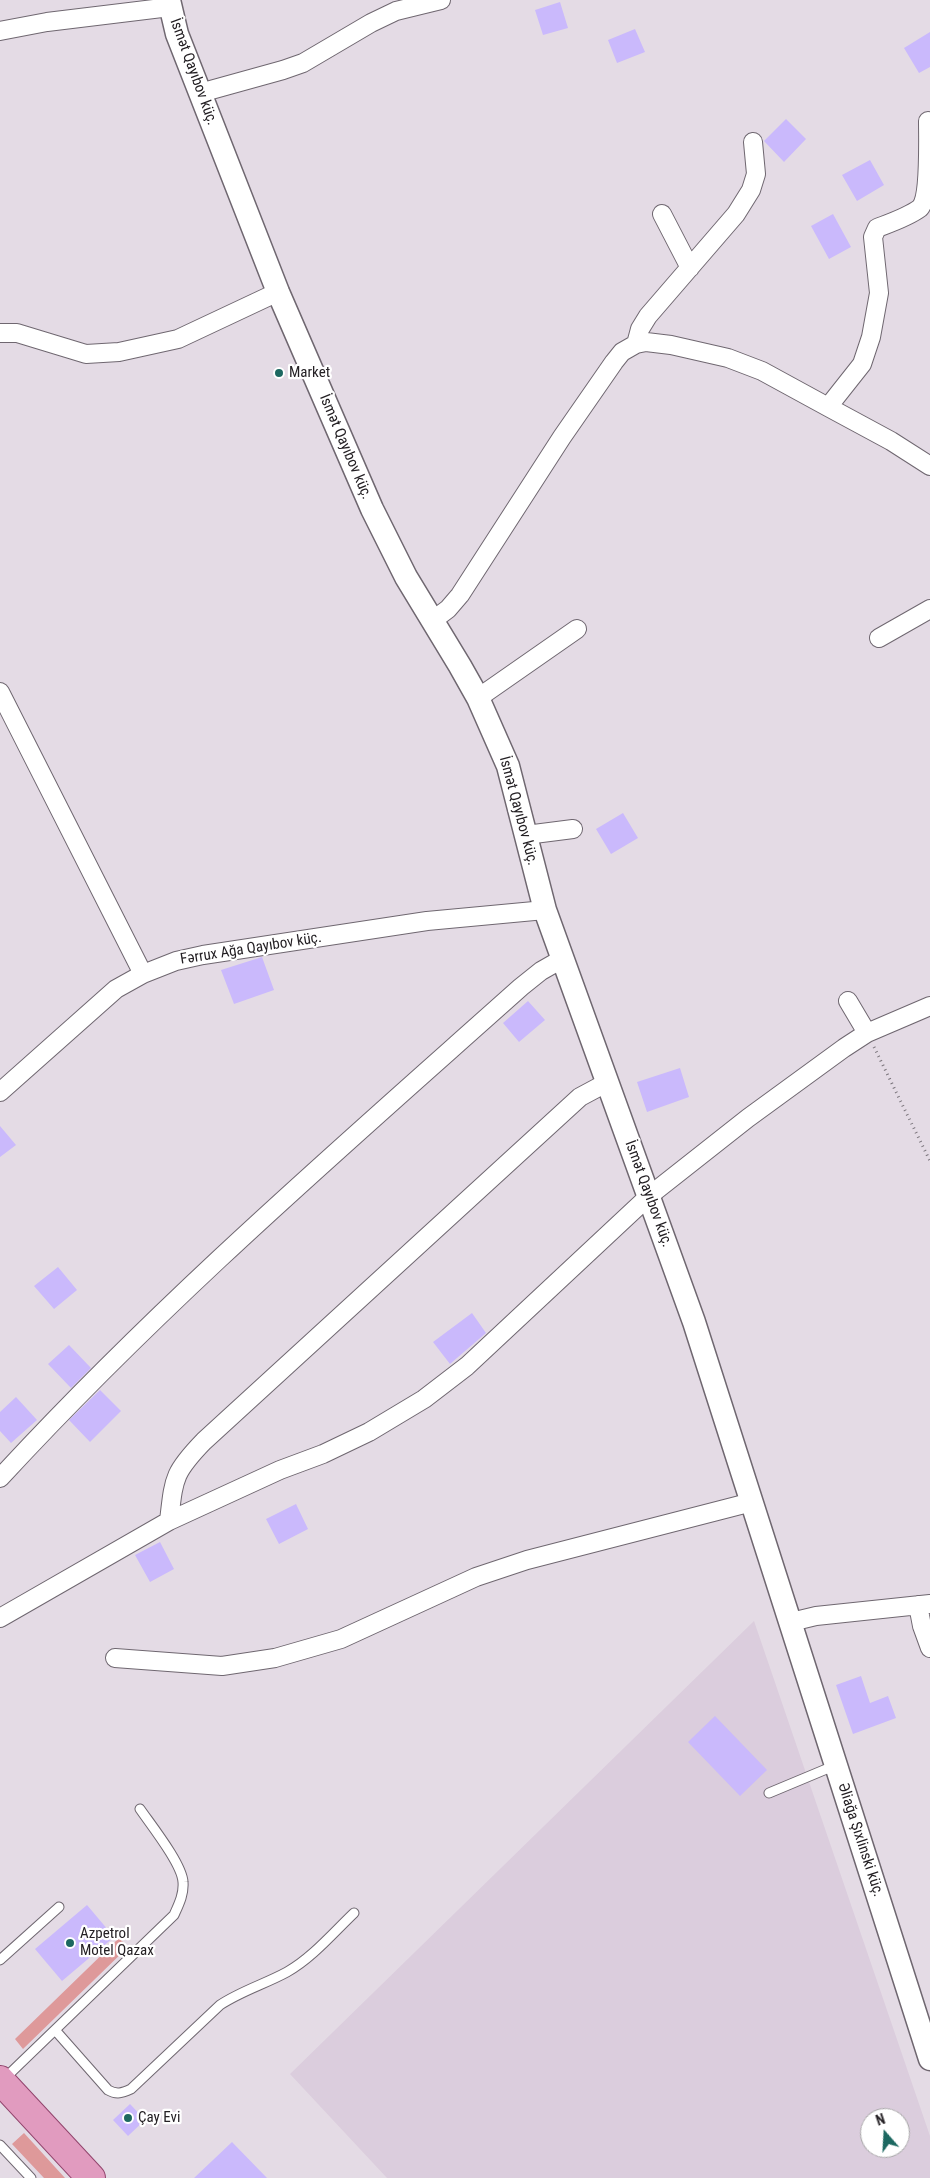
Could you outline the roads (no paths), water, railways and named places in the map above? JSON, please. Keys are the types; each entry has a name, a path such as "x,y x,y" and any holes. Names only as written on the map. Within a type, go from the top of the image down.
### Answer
{"main road":[{"path":"1,2081 91,2178"}],"street":[{"path":"200,93 303,63 371,23 396,11 442,0"},
{"path":"0,31 169,4"},
{"name":"İsmət Qayıbov küç.","path":"169,4 200,93 278,292 382,530 406,577 478,698 508,766 546,910 562,959 694,1322 791,1622"},
{"path":"828,407 862,364 872,337 879,293 873,237 877,228 920,208 926,201 928,189 928,121"},
{"path":"636,344 640,329 648,316 736,214 752,190 756,174 753,142"},
{"path":"662,214 690,268"},
{"path":"0,333 17,334 86,354 119,352 178,339 278,292"},
{"path":"432,621 448,609 460,595 562,437 614,362 622,352 636,344 646,342 671,345 728,358 762,372 891,441 930,466"},
{"path":"879,638 930,609"},
{"path":"478,698 577,629"},
{"path":"0,692 142,974"},
{"path":"526,835 573,829"},
{"name":"Fərrux Ağa Qayıbov küç.","path":"0,1092 116,989 142,974 176,961 203,955 427,921 546,910"},
{"path":"0,1478 101,1371 298,1187 521,986 541,971 562,959"},
{"path":"848,1001 867,1033"},
{"path":"0,1618 170,1521 272,1473 323,1454 369,1432 424,1399 468,1366 649,1196 748,1118 867,1033 930,1006"},
{"path":"170,1521 174,1481 182,1464 204,1441 580,1097 608,1082"},
{"path":"115,1658 222,1666 275,1658 341,1639 476,1577 527,1560 752,1502"},
{"path":"791,1622 816,1616 924,1604 922,1626 930,1648"},
{"name":"Əliağa Şıxlinski küç.","path":"791,1622 930,2059"}],"lane":[{"path":"769,1793 836,1765"},
{"path":"1,2081 174,1915 182,1896 184,1881 179,1867 140,1809"},
{"path":"0,1960 59,1907"},
{"path":"55,2030 108,2090 114,2093 124,2092 131,2089 220,2005 234,1996 288,1972 311,1954 354,1913"},
{"path":"0,2145 31,2178"}],"place":[{"name":"Market","path":"279,373"},
{"name":"Azpetrol Motel Qazax","path":"70,1943"},
{"name":"Çay Evi","path":"128,2118"}]}
